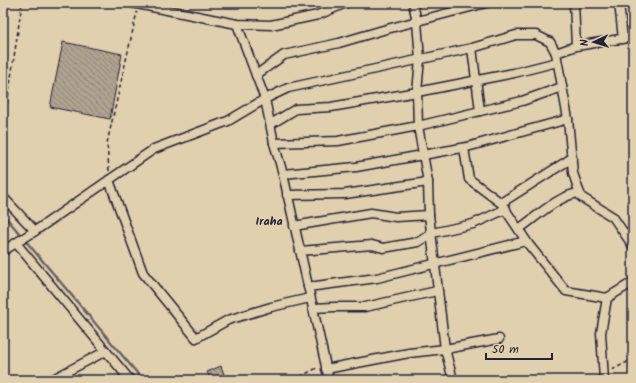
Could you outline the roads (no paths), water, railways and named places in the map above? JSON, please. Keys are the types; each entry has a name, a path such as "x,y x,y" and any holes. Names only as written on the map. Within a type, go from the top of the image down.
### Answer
{"street":[{"path":"135,4 237,24 270,25 318,15 346,3"},
{"path":"413,3 417,22 420,59 417,92 418,126 428,182 429,215 444,349 452,380"},
{"path":"256,75 284,54 339,43 486,3"},
{"path":"574,3 576,46"},
{"path":"619,3 623,39"},
{"path":"237,24 264,99 283,174 329,380"},
{"path":"3,251 35,231 154,149 228,121 264,99 288,88 472,48 516,35 536,35 550,42 556,53 568,119 573,173 581,197 613,218 633,246"},
{"path":"556,53 576,46 633,37"},
{"path":"472,48 480,111"},
{"path":"270,124 296,109 331,107 417,92 514,73 557,62"},
{"path":"274,143 338,141 418,126 522,101 562,87"},
{"path":"283,174 356,167 464,148 568,119"},
{"path":"464,148 469,179 504,206 526,241 566,291 607,298 633,282"},
{"path":"300,251 372,245 383,248 418,242 432,233 473,224 504,206 572,158"},
{"path":"110,180 143,273 196,338 228,320 310,298"},
{"path":"287,195 345,194 428,182"},
{"path":"519,229 572,193 580,192"},
{"path":"3,197 35,231"},
{"path":"294,226 371,213 396,217 429,215"},
{"path":"308,287 377,278 526,241"},
{"path":"16,243 130,380"},
{"path":"313,308 364,307 437,291"},
{"path":"604,377 601,333 607,298"},
{"path":"326,367 499,340"},
{"path":"51,380 106,351"}],"waterway":[{"path":"3,214 143,380"}],"district":[{"name":"Iraha","path":"269,221"}]}
